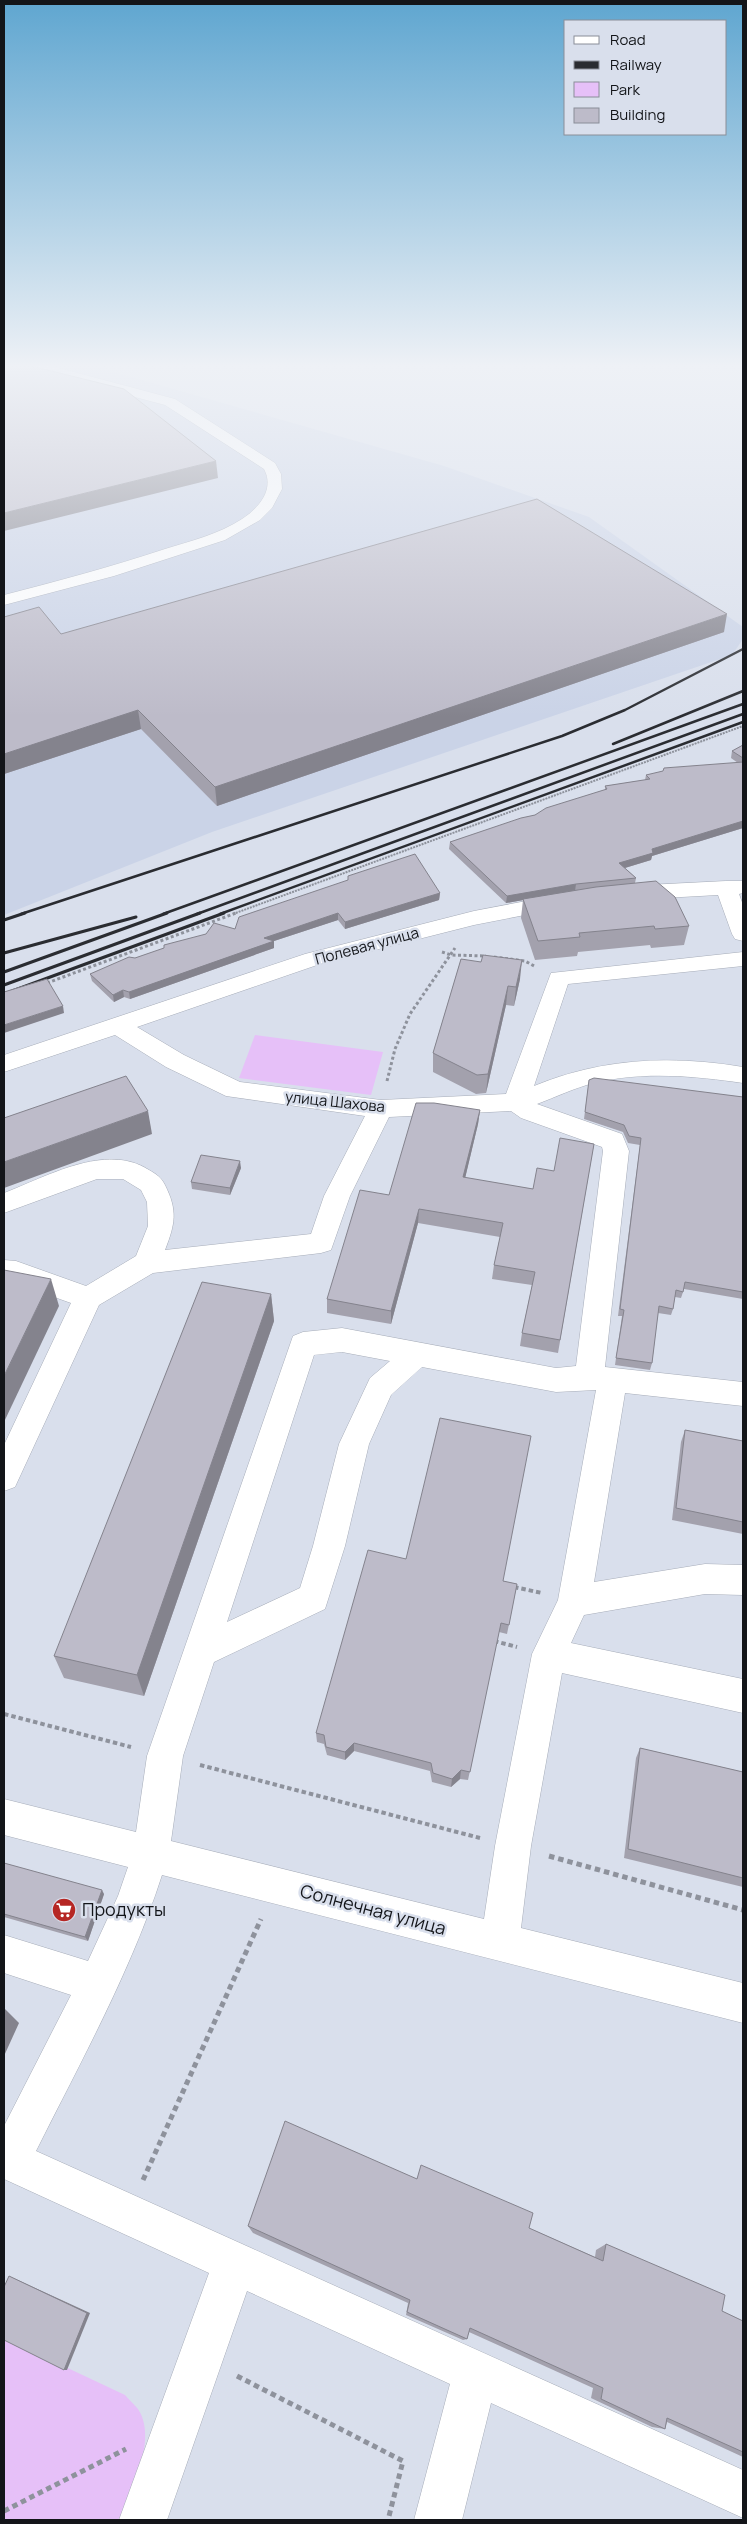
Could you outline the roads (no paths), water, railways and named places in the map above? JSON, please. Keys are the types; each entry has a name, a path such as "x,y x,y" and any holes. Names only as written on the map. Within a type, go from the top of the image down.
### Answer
{"street":[{"path":"4,600 102,576 201,543 248,522 267,504 277,486 277,481"},
{"path":"608,895 735,887 743,934"},
{"name":"Полевая улица","path":"4,1064 313,959 474,918 580,898"},
{"path":"500,1943 513,1846 549,1654 574,1601 601,1379 616,1151 613,1141 530,1112 516,1102 559,978 743,959"},
{"name":"улица Шахова","path":"118,1026 175,1061 235,1090 381,1109 516,1102 535,1097 577,1078 613,1072 667,1067 743,1075"},
{"path":"4,1477 88,1298 147,1263 320,1243 337,1196 381,1109"},
{"path":"4,1203 95,1169 128,1169 152,1184 160,1202 160,1226 147,1263"},
{"path":"4,1272 16,1272 88,1298"},
{"path":"743,1394 601,1379 556,1380 416,1356 342,1340 303,1344 164,1756 150,1853 135,1901 98,1984 7,2164 128,2214 743,2494"},
{"path":"200,1651 313,1598 329,1546 354,1444 380,1387 416,1356"},
{"path":"574,1601 705,1579 743,1580"},
{"path":"549,1654 743,1696"},
{"name":"Солнечная улица","path":"4,1817 743,2003"},
{"path":"4,1954 98,1984"},
{"path":"143,2520 235,2262"},
{"path":"438,2520 476,2372"}],"railway":[{"path":"21,914 562,736 625,710 743,649"},
{"path":"613,744 743,691"},
{"path":"163,914 743,704"},
{"path":"197,914 743,714"},
{"path":"220,914 743,722"},
{"path":"4,920 25,913"},
{"path":"4,972 167,913"},
{"path":"4,985 200,913"},
{"path":"4,994 224,913"},
{"path":"4,953 136,917"}],"place":[{"name":"Продукты","path":"64,1910"}]}
